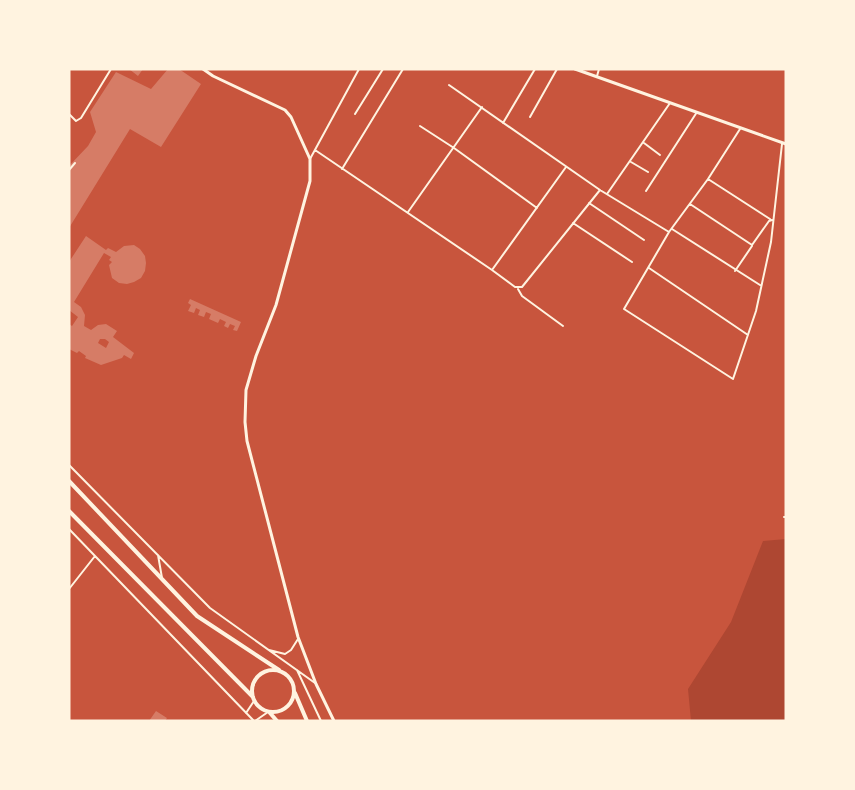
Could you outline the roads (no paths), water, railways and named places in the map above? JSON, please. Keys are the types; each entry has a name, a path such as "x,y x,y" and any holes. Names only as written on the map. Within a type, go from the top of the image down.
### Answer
{"main road":[{"path":"69,481 197,616 288,676 295,687 295,692 287,708 279,712 269,712 260,708 69,511"},
{"path":"253,699 252,686 257,677 266,671 279,670"},
{"path":"295,692 307,721"},
{"path":"269,712 277,721"}],"street":[{"path":"69,114 76,121 81,118 111,69"},
{"path":"203,69 285,110 291,117 310,159 310,181 303,211 276,305 256,356 245,398 247,441 298,637 316,684 334,721"},
{"path":"310,159 359,69"},
{"path":"355,114 383,69"},
{"path":"342,169 403,69"},
{"path":"503,123 535,69"},
{"path":"530,117 557,69"},
{"path":"575,69 742,127 784,144 761,286 749,335 733,379 624,309 669,232 742,127"},
{"path":"597,76 599,69"},
{"path":"449,85 600,190 669,232"},
{"path":"607,194 670,102"},
{"path":"408,212 482,107"},
{"path":"646,192 697,112"},
{"path":"420,126 537,208"},
{"path":"644,143 660,155"},
{"path":"315,150 492,270 518,289 522,296 563,326"},
{"path":"631,162 648,172"},
{"path":"69,170 75,163"},
{"path":"492,270 566,167"},
{"path":"708,179 772,220"},
{"path":"518,289 523,286 600,190"},
{"path":"589,203 644,240"},
{"path":"690,204 752,245"},
{"path":"735,271 772,220"},
{"path":"573,223 632,262"},
{"path":"672,229 761,286"},
{"path":"649,268 749,335"},
{"path":"69,465 210,608 316,684"},
{"path":"69,529 253,720 269,712"},
{"path":"158,555 162,578"},
{"path":"69,589 95,556"},
{"path":"267,649 285,654 295,645 298,637"},
{"path":"297,670 321,721"},
{"path":"246,713 253,699"}]}
